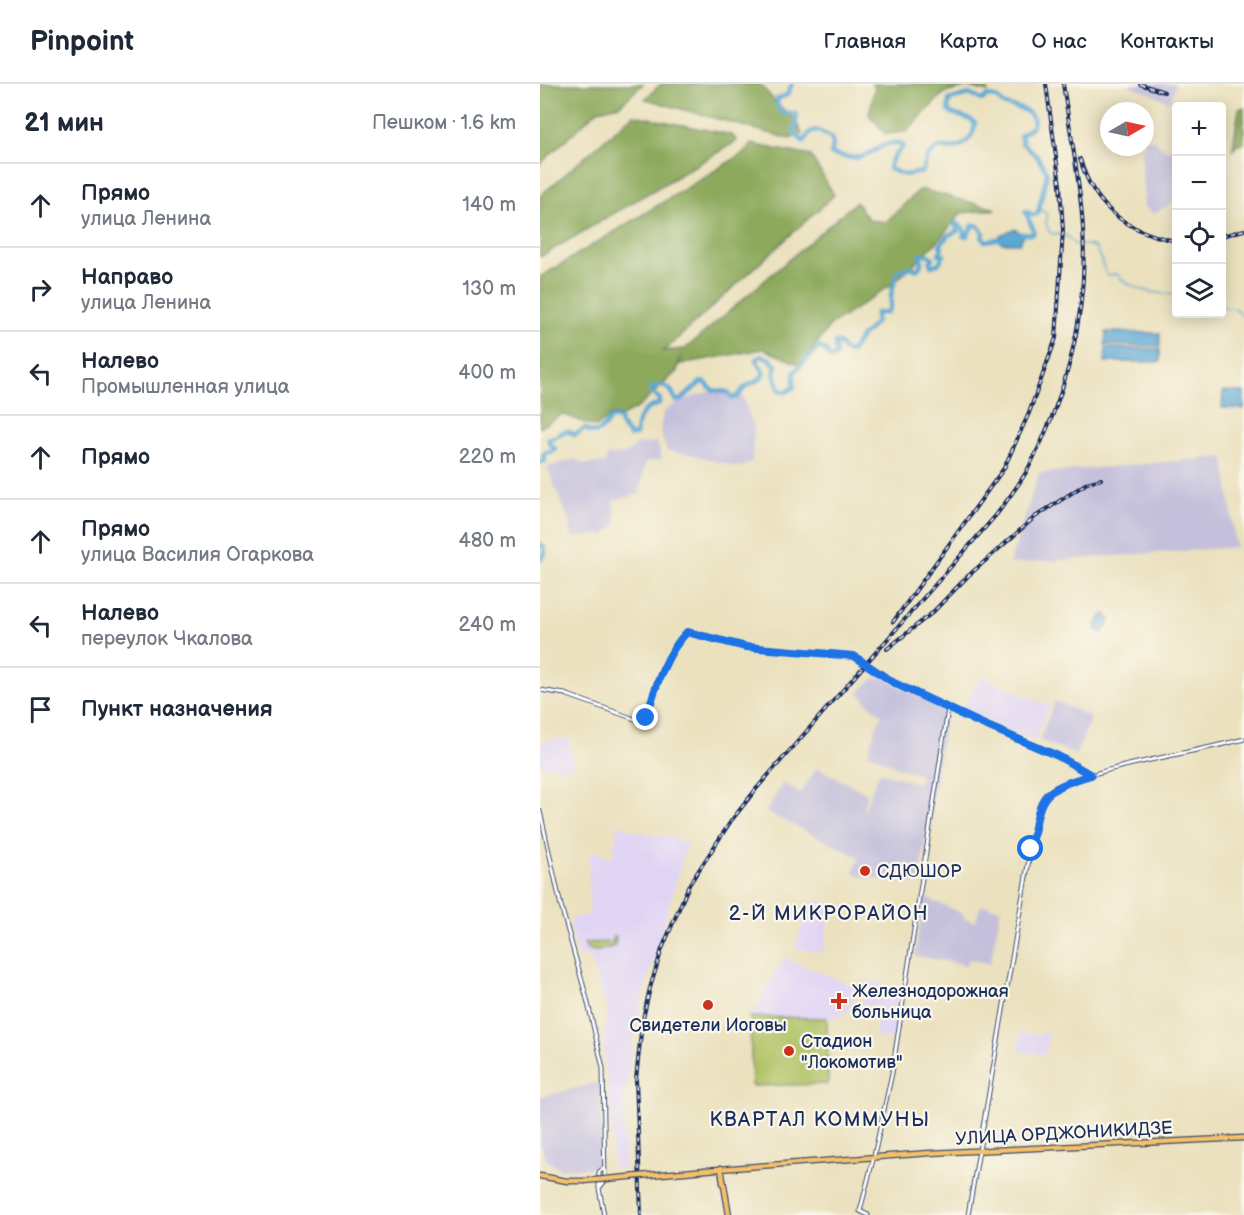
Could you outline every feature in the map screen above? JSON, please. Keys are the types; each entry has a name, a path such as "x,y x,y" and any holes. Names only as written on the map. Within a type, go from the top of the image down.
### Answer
{"main road":[{"name":"УЛИЦА ОРДЖОНИКИДЗЕ","path":"540,1176 567,1181 584,1181 874,1156 1244,1138"},
{"path":"724,1168 722,1177 729,1215"},
{"path":"708,1170 722,1177"}],"street":[{"path":"540,690 565,693 643,722 677,641 687,632 746,647 854,656 894,683 1058,756 1091,775"},
{"path":"868,1215 860,1211 892,1069 948,709"},
{"path":"968,1215 1038,811 1045,796 1056,787 1091,775 1244,739"},
{"path":"540,811 561,906 587,999 603,1068 604,1168 599,1172 599,1188 604,1215"}],"shaded area":[{"path":"1127,84 1176,84 1170,102"},
{"path":"1154,140 1166,150 1172,151 1172,203 1154,214 1144,207 1141,156 1154,156"},
{"path":"708,392 742,395 754,426 752,462 742,467 733,466 698,456 667,451 660,432 663,413 678,402"},
{"path":"657,442 662,459 645,463 640,494 613,501 617,522 606,534 571,538 568,516 547,467 576,459 584,464 605,463 607,456 627,453 638,444"},
{"path":"1224,457 1236,547 1009,564 1039,473"},
{"path":"981,676 1050,706 1034,741 962,709"},
{"path":"874,678 884,678 946,711 919,879 910,884 864,877 853,873 859,857 766,812 783,782 799,794 817,768 868,794 863,809 866,812 865,808 879,772 919,783 921,775 899,768 868,753 882,715 867,703 859,692"},
{"path":"1055,701 1091,717 1076,755 1039,740"},
{"path":"569,738 573,767 558,769 553,765 540,766 540,742"},
{"path":"618,824 636,832 672,837 687,844 643,995 633,1040 624,1105 625,1167 613,1168 612,1128 603,1045 608,1010 589,957 577,955 570,926 572,918 589,915 589,855 595,851 612,858"},
{"path":"924,897 964,914 964,918 975,922 981,905 1001,909 990,964 968,959 967,965 915,956"},
{"path":"811,900 831,903 824,952 795,948"},
{"path":"783,958 855,986 851,1008 837,1018 750,1017"},
{"path":"866,981 881,983 884,988 901,991 895,1039 875,1037 878,1007 862,1005"},
{"path":"1020,1034 1048,1034 1046,1054 1019,1052"},
{"path":"596,1083 600,1085 602,1097 598,1167 560,1169 546,1160 540,1144 540,1097"}],"green space":[{"path":"540,84 643,84 620,105 598,110 540,164"},
{"path":"661,84 760,84 777,104 795,119 802,134 790,139 645,99"},
{"path":"871,84 987,84 988,92 968,87 944,93 906,132 886,134 869,115 875,86"},
{"path":"1244,107 1244,143 1237,144 1232,151 1239,109"},
{"path":"633,115 732,135 737,141 540,257 540,196"},
{"path":"751,144 811,156 834,195 664,351 684,350 856,202 869,220 886,222 920,189 996,209 961,213 938,241 895,282 830,326 801,365 763,349 680,364 681,356 677,371 639,407 622,416 611,415 596,427 562,414 540,428 540,277 744,153"},
{"path":"613,936 616,936 615,946 596,951 586,948 585,943 613,942"},
{"name":"Стадион \"Локомотив\"","path":"750,1017 827,1018 828,1084 752,1086"}],"water":[{"path":"1014,229 1024,234 1020,243 1002,243 998,240 1000,235"},
{"path":"1106,332 1160,333 1160,346 1105,345"},
{"path":"1106,348 1160,349 1160,362 1105,362"},
{"path":"1223,391 1244,392 1244,409 1222,408"},
{"path":"1106,614 1110,620 1101,633 1097,630 1097,625 1100,618"}],"waterway":[{"path":"792,84 787,95 777,99 778,107 783,113 796,113 794,133 804,142 810,132 816,130 831,137 833,145 831,154 853,158 865,155 884,145 900,143 903,146 891,161 889,169 905,175 922,172 928,156 939,147 958,147 968,140 974,130 975,123 948,111 949,100 969,94 982,100 988,96 995,97 1005,105 1029,113 1034,120 1033,126 1020,136 1023,140 1021,142 1037,156 1047,173 1038,213 1034,215 1025,211 1034,231 1033,234 1020,234"},
{"path":"1039,207 1047,215 1046,224 1050,233 1067,236 1075,245 1088,245 1096,248 1108,275 1117,274 1122,280 1136,288 1172,294"},
{"path":"540,462 545,461 543,455 554,451 555,448 548,439 565,432 575,435 585,428 594,433 597,432 612,417 620,419 621,425 630,436 636,435 642,415 648,408 659,404 660,399 651,392 651,388 667,387 675,400 681,400 701,382 706,383 712,390 728,392 732,398 737,397 745,387 760,379 764,373 756,359 762,356 770,359 776,366 774,373 780,391 786,392 794,387 794,372 819,347 825,350 831,358 836,355 835,343 839,343 845,351 851,352 862,335 869,331 876,322 876,313 886,313 891,305 892,290 898,271 913,267 916,270 919,268 922,261 919,255 927,254 933,258 930,262 931,266 938,264 944,255 939,254 942,248 940,245 948,235 958,231 956,223 963,228 965,233 963,236 967,236 973,225 977,225 984,233 982,237 985,241 1004,238"},
{"path":"1226,308 1236,309 1244,317"},
{"path":"540,544 544,547 545,554 540,560"}],"railway":[{"path":"893,622 1004,468 1029,413 1056,338 1063,230 1060,185 1046,84"},
{"path":"641,1215 636,1079 642,1023 662,949 689,885 731,821 757,788 997,514 1028,469 1054,412 1072,353 1078,322 1084,260 1080,192 1063,84"},
{"path":"1140,84 1164,92"},
{"path":"1080,159 1094,191 1115,215 1143,231 1172,240"},
{"path":"1226,235 1244,230"},
{"path":"887,649 932,613 968,576 1035,517 1087,483 1101,479"}],"place":[{"name":"СДЮШОР","path":"865,871"},
{"name":"Железнодорожная больница","path":"839,1001"},
{"name":"Свидетели Иоговы","path":"708,1005"},
{"name":"Стадион \"Локомотив\"","path":"789,1051"}],"district":[{"name":"2-Й МИКРОРАЙОН","path":"829,913"},
{"name":"КВАРТАЛ КОММУНЫ","path":"820,1119"}],"route":[{"path":"646,718 660,676 677,641 687,632 746,647 854,656 894,683 1058,756 1091,775 1056,787 1045,796 1038,811 1031,849"}]}
